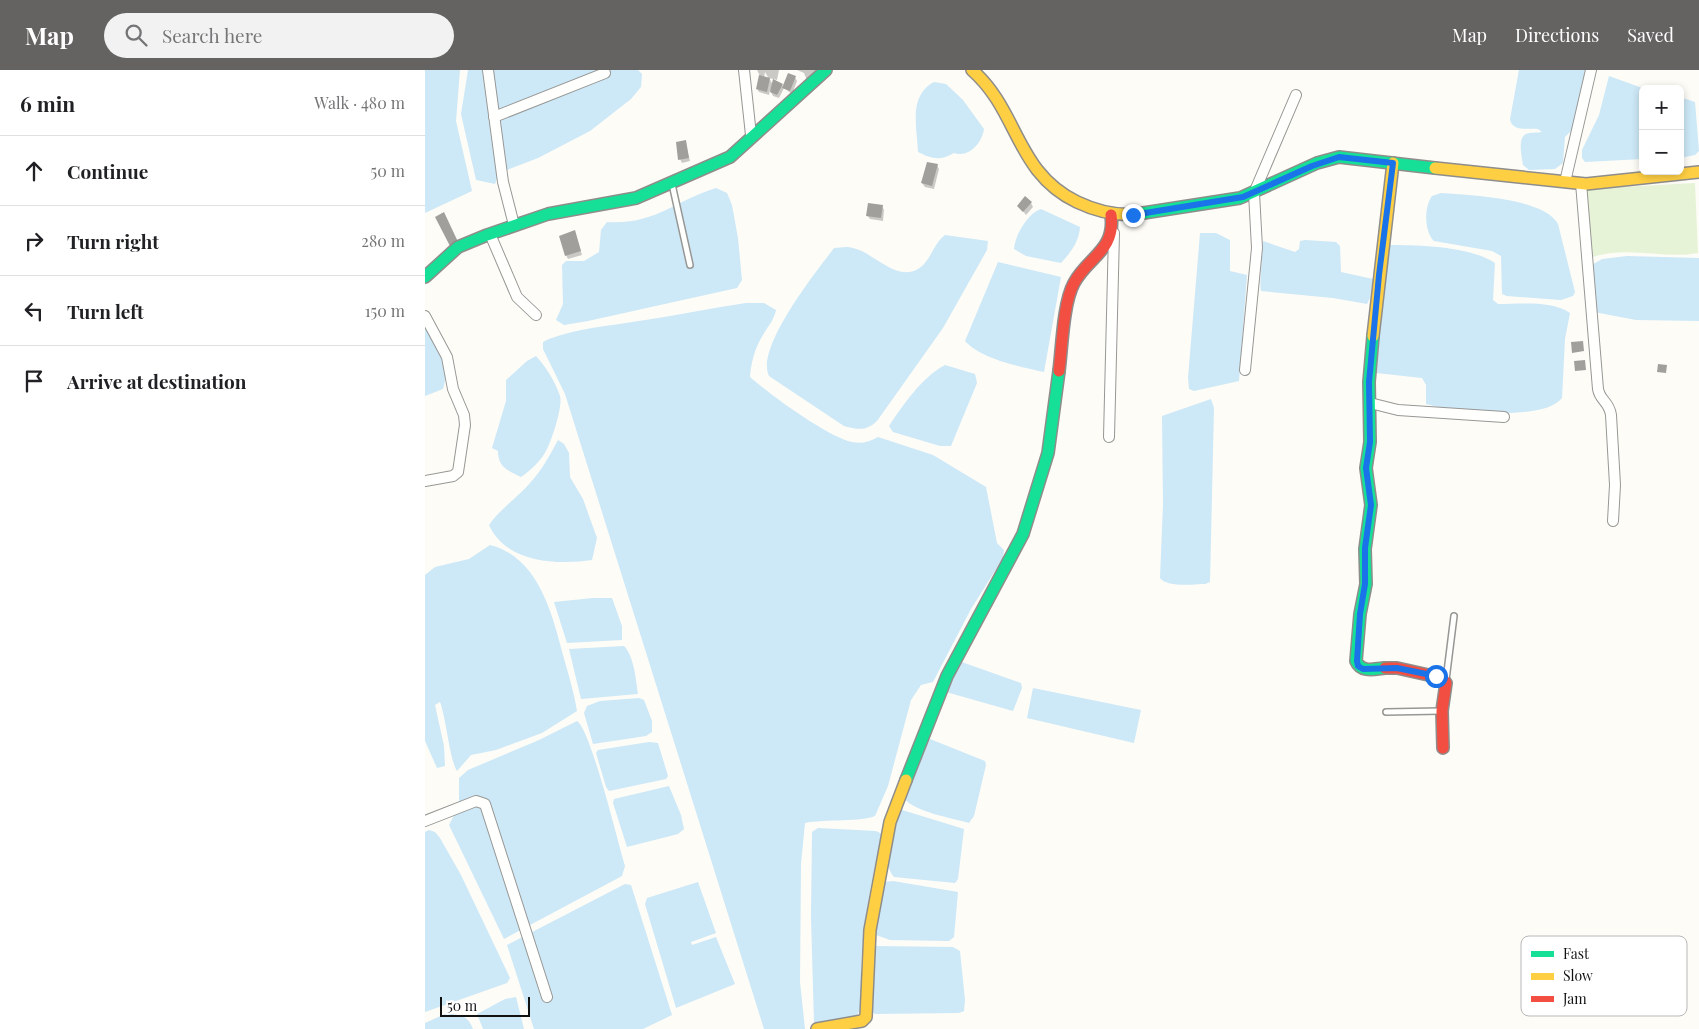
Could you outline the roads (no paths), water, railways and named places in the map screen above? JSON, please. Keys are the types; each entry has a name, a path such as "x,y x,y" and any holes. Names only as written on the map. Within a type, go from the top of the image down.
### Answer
{"street":[{"path":"488,70 503,182 514,226"},
{"path":"744,70 751,135"},
{"path":"425,277 458,247 490,234 548,214 635,198 672,184 730,156 751,135 796,100 826,70"},
{"path":"972,70 979,75 992,92 1030,161 1048,184 1082,205 1111,215 1133,215 1254,193 1333,158 1350,158 1565,182 1601,184 1699,172"},
{"path":"1565,182 1591,70"},
{"path":"494,117 605,72"},
{"path":"1245,370 1257,248 1254,193 1296,95"},
{"path":"1393,163 1379,275 1369,382 1370,442 1366,468 1371,505 1365,548 1365,584 1360,614 1357,661 1358,666 1363,669 1409,670 1443,678 1446,682 1442,711 1443,748"},
{"path":"1581,183 1597,389 1599,395 1610,407 1611,416 1615,485 1613,521"},
{"path":"1109,436 1114,231 1111,215"},
{"path":"817,1029 862,1021 866,1017 870,930 890,822 947,676 1023,534 1048,453 1072,284 1110,240 1114,231"},
{"path":"490,234 517,297 536,315"},
{"path":"425,316 447,357 453,389 464,415 465,425 458,472 453,476 425,481"},
{"path":"1370,403 1399,410 1504,417"},
{"path":"425,821 476,801 485,804 547,997"}],"lane":[{"path":"672,184 690,265"},
{"path":"1446,682 1454,616"},
{"path":"1386,712 1442,711"}],"water":[{"path":"425,70 460,70 456,121 472,191 425,213"},
{"path":"468,70 638,70 642,74 641,87 631,99 590,131 538,158 499,173 495,184 476,180 461,114"},
{"path":"1519,70 1585,70 1573,129 1565,137 1563,163 1555,169 1529,170 1523,165 1521,148 1523,136 1528,133 1542,132 1538,129 1517,128 1511,123 1510,119"},
{"path":"1609,76 1639,87 1639,159 1585,162 1582,158 1582,150 1599,115"},
{"path":"934,82 946,84 963,100 984,129 978,144 970,151 936,158 918,152 917,104 920,95"},
{"path":"1684,98 1695,102 1699,151 1695,155 1684,157"},
{"path":"716,188 727,193 732,205 738,238 742,280 737,288 588,321 564,325 556,320 563,304 562,265 566,261 584,261 599,252 601,230 607,222 624,222 652,216"},
{"path":"1441,193 1487,197 1522,203 1538,208 1550,215 1558,224 1575,292 1573,296 1561,300 1507,296 1502,294 1501,256 1492,251 1434,241 1428,231 1426,212 1432,196"},
{"path":"1041,209 1080,227 1074,246 1061,263 1026,256 1014,249 1023,225 1031,215"},
{"path":"1200,233 1216,233 1230,240 1230,271 1247,275 1239,381 1194,391 1189,389 1188,378"},
{"path":"945,235 988,241 987,250 943,328 877,421 869,427 862,429 844,426 769,376 767,363 771,348 789,310 834,248 853,248 893,269 901,272 910,272 922,266"},
{"path":"1263,241 1295,252 1299,249 1300,241 1336,242 1340,246 1341,272 1373,279 1370,298 1367,304 1333,298 1261,291"},
{"path":"1389,245 1444,248 1484,257 1495,263 1493,300 1498,304 1545,304 1570,313 1565,339 1562,398 1552,405 1518,413 1456,410 1426,404 1426,385 1422,378 1376,373 1372,365"},
{"path":"1627,256 1699,258 1699,321 1636,320 1594,312 1590,266 1602,259"},
{"path":"998,262 1061,277 1044,372 1013,365 991,357 981,353 965,341"},
{"path":"746,303 764,303 776,310 756,350 752,361 750,377 799,414 829,432 859,443 878,437 933,455 986,487 997,543 1004,550 1003,558 971,609 933,682 921,685 911,700 888,786 875,816 861,819 805,823 801,864 800,982 805,1029 764,1029 565,394 543,349 543,342 571,332"},
{"path":"425,321 441,354 445,380 443,389 425,396"},
{"path":"536,356 556,385 561,401 559,415 545,453 521,477 504,467 498,456 498,451 492,448 506,401 506,380 527,361"},
{"path":"945,365 975,374 977,383 951,446 940,446 893,432 889,426 907,400 928,377"},
{"path":"1211,399 1214,408 1210,582 1188,585 1169,583 1160,578 1163,504 1162,416"},
{"path":"558,440 564,444 569,453 570,477 583,499 597,538 592,560 564,562 534,559 507,547 497,538 489,525 534,478"},
{"path":"490,545 506,551 520,561 540,589 554,622 577,711 542,733 496,750 471,755 457,771 452,758 440,702 435,705 444,746 445,766 437,768 425,741 425,575 435,567 469,559"},
{"path":"612,598 622,626 622,640 567,643 554,602"},
{"path":"624,646 632,662 638,694 581,699 569,649"},
{"path":"959,661 1021,683 1022,688 1013,711 946,692"},
{"path":"1033,688 1141,710 1134,743 1027,718"},
{"path":"639,698 644,700 652,721 652,732 646,736 593,744 584,713 587,706 600,701"},
{"path":"577,721 583,729 604,788 625,866 622,876 504,939 449,825 459,805 459,778 468,770 539,740"},
{"path":"930,739 985,761 986,765 974,816 969,823 924,811 904,798 925,740"},
{"path":"649,742 658,743 668,776 666,779 609,791 606,787 596,753 598,750"},
{"path":"669,786 681,815 684,829 678,834 627,847 613,803 614,799"},
{"path":"899,809 964,829 958,879 955,883 894,877 888,862 888,853"},
{"path":"818,828 876,831 882,834 866,916 861,966 862,1000 859,1012 855,1018 814,1023 811,917 812,832"},
{"path":"429,830 435,832 440,838 461,875 510,978 507,983 425,1012 425,832"},
{"path":"893,881 958,892 954,937 949,941 890,940 876,935 884,882"},
{"path":"698,882 716,933 691,942 692,945 716,937 735,984 676,1008 645,904 647,898"},
{"path":"625,884 631,885 672,1015 643,1029 534,1029 507,945"},
{"path":"876,946 953,947 960,951 965,1000 964,1011 959,1013 875,1014 869,1008"},
{"path":"516,997 524,1029 483,1029 477,1014 505,999"},
{"path":"445,1014 455,1014 466,1018 473,1029 425,1029 425,1023"}]}
